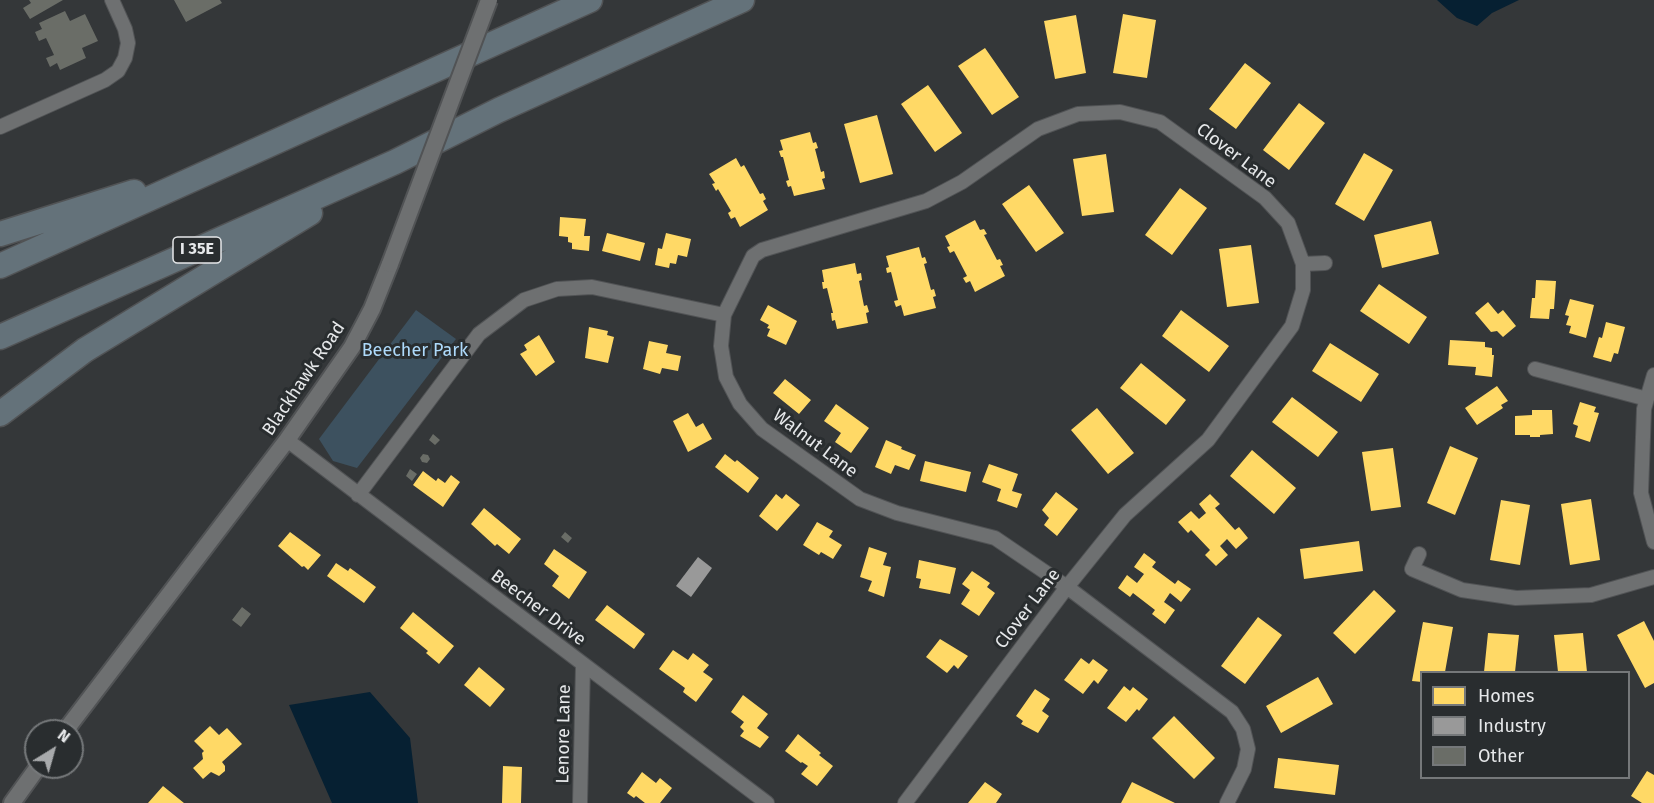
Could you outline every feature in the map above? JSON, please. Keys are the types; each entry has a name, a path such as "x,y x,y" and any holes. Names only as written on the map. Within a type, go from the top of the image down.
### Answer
{"highway":[{"path":"0,266 590,0"},
{"name":"I 35E","path":"0,337 395,162 499,110 742,0"},
{"path":"0,234 248,155"},
{"path":"0,414 85,350 395,162"},
{"path":"0,433 85,350"}],"street":[{"path":"0,128 105,80 118,71 126,58 128,43 125,29 112,0"},
{"name":"Blackhawk Road","path":"74,719 287,440 352,347 372,309 390,264 489,0"},
{"name":"Clover Lane","path":"724,315 753,256 762,250 926,201 962,182 1038,129 1078,114 1120,112 1160,123 1265,198 1288,224 1303,264 1303,290 1293,326 1208,440 1125,515 1067,587 905,803"},
{"path":"1303,264 1325,263"},
{"path":"358,495 479,334 524,300 556,289 592,286 724,315"},
{"name":"Walnut Lane","path":"724,315 721,346 726,377 740,404 762,429 860,499 897,513 995,538 1067,587 1232,712 1243,729 1248,749 1244,769 1227,803"},
{"path":"1535,369 1647,399"},
{"path":"1654,375 1644,409 1641,493 1654,542"},
{"name":"Beecher Drive","path":"287,440 767,803"},
{"path":"1419,554 1412,569 1462,590 1516,598 1591,596 1654,577"},
{"name":"Lenore Lane","path":"580,803 583,665"},
{"path":"12,803 29,779"}],"green space":[{"name":"Beecher Park","path":"416,310 456,339 357,468 333,461 319,439"}],"shaded area":[{"path":"1437,0 1519,0 1492,13 1477,26 1457,18"},
{"path":"370,692 410,738 418,803 332,803 289,705"}],"building: Homes":[{"path":"1123,14 1156,20 1147,78 1113,73"},
{"path":"1076,15 1086,73 1055,79 1044,21"},
{"path":"985,48 1019,97 992,115 958,66"},
{"path":"1245,63 1271,83 1236,129 1209,109"},
{"path":"928,85 962,133 935,152 901,104"},
{"path":"1299,103 1325,123 1289,170 1263,150"},
{"path":"877,115 893,174 860,183 844,124"},
{"path":"810,132 813,143 816,142 818,148 815,149 821,172 824,171 825,178 822,179 825,189 794,196 791,186 788,187 786,181 789,180 783,157 779,151 783,150 780,140"},
{"path":"1364,153 1393,170 1364,221 1335,204"},
{"path":"1106,154 1114,212 1082,216 1073,159"},
{"path":"736,158 741,167 744,165 760,194 763,193 766,199 763,201 768,210 740,227 735,217 731,219 728,213 731,211 718,189 716,191 712,184 715,183 709,174"},
{"path":"1029,185 1064,233 1036,252 1002,204"},
{"path":"1180,188 1207,208 1172,255 1145,235"},
{"path":"560,217 586,219 584,236 590,236 589,251 572,249 572,243 568,242 568,237 559,236"},
{"path":"975,220 980,230 984,229 987,234 984,235 997,260 1000,259 1003,265 1000,266 1005,276 975,292 970,281 966,283 963,278 967,276 954,251 950,253 947,247 950,246 945,236"},
{"path":"1431,221 1439,254 1382,268 1374,235"},
{"path":"607,233 645,243 640,261 602,251"},
{"path":"666,233 691,239 687,257 678,255 676,264 670,263 669,268 655,265 658,248 662,249"},
{"path":"1251,245 1259,303 1227,307 1219,249"},
{"path":"919,247 922,258 925,257 927,263 924,264 931,290 934,289 936,296 933,297 936,308 904,316 901,305 896,307 894,301 898,300 891,272 887,273 886,268 889,267 886,256"},
{"path":"855,263 857,274 861,273 862,280 859,281 864,306 867,305 869,312 866,313 868,323 837,329 835,320 832,321 831,313 833,313 827,288 823,289 822,270"},
{"path":"1536,280 1556,281 1554,309 1550,309 1549,319 1530,318 1532,298 1535,298"},
{"path":"1379,284 1427,317 1409,344 1360,311"},
{"path":"1570,299 1594,305 1586,338 1569,333 1571,326 1566,325 1569,316 1565,315"},
{"path":"1488,302 1498,314 1503,310 1516,326 1503,337 1497,331 1491,332 1475,313"},
{"path":"768,305 797,321 786,345 767,336 769,325 760,320"},
{"path":"1181,310 1229,346 1209,372 1162,336"},
{"path":"1606,322 1625,327 1618,354 1614,353 1611,362 1593,357 1599,337 1602,338"},
{"path":"589,327 608,331 607,335 614,337 608,363 585,358"},
{"path":"539,335 555,362 536,376 520,354 527,350 524,345"},
{"path":"1450,340 1485,342 1485,347 1492,348 1492,355 1494,355 1492,377 1475,375 1476,367 1448,365"},
{"path":"649,341 668,345 666,353 681,356 678,371 662,368 660,374 643,369"},
{"path":"1330,343 1379,374 1361,402 1312,371"},
{"path":"1141,363 1186,400 1166,425 1120,388"},
{"path":"785,379 811,400 799,414 773,393"},
{"path":"1497,386 1508,401 1501,405 1503,408 1477,425 1465,408"},
{"path":"1292,397 1338,432 1318,457 1272,422"},
{"path":"1580,402 1596,407 1594,412 1599,413 1590,442 1575,437 1578,426 1573,424"},
{"path":"836,404 869,428 851,453 835,442 841,433 824,421"},
{"path":"1097,408 1134,453 1108,474 1071,430"},
{"path":"1532,410 1552,410 1553,434 1540,435 1540,437 1515,435 1515,416 1532,415"},
{"path":"688,413 696,427 703,423 712,439 688,452 673,421"},
{"path":"886,440 916,455 909,470 895,465 891,474 875,467"},
{"path":"1450,446 1478,458 1455,515 1427,503"},
{"path":"1393,448 1401,507 1371,511 1362,452"},
{"path":"1252,450 1296,488 1274,514 1230,476"},
{"path":"725,454 735,462 737,460 759,478 748,493 715,467"},
{"path":"925,461 971,472 966,492 920,481"},
{"path":"989,464 1018,474 1012,491 1022,494 1017,508 997,501 1001,489 982,482"},
{"path":"423,471 436,481 438,478 445,483 451,475 460,482 443,507 413,485"},
{"path":"1056,492 1078,509 1057,536 1044,525 1049,518 1042,510"},
{"path":"776,494 782,499 786,494 800,505 777,531 759,516"},
{"path":"1210,494 1220,504 1215,508 1235,530 1239,527 1248,538 1236,549 1227,539 1220,546 1228,555 1216,566 1205,555 1210,550 1191,530 1188,533 1178,522 1191,511 1199,519 1206,513 1199,504"},
{"path":"1591,499 1600,560 1570,565 1561,504"},
{"path":"1501,500 1530,505 1520,565 1490,560"},
{"path":"484,508 521,539 509,554 497,544 495,546 471,524"},
{"path":"817,522 833,531 829,537 842,545 833,559 821,552 819,555 803,545"},
{"path":"290,532 321,555 308,570 278,546"},
{"path":"1359,541 1363,571 1304,579 1300,549"},
{"path":"869,547 887,553 883,565 891,567 884,597 868,591 872,581 860,577"},
{"path":"554,549 587,572 569,599 552,586 559,576 544,564"},
{"path":"1144,553 1156,562 1152,567 1175,584 1178,580 1191,589 1181,602 1170,593 1164,602 1175,610 1165,624 1152,614 1155,610 1133,593 1130,597 1118,588 1127,575 1137,583 1144,574 1134,567"},
{"path":"919,560 956,568 950,594 919,588 921,579 916,578"},
{"path":"336,563 348,571 350,568 376,587 364,603 327,576"},
{"path":"972,571 990,583 987,587 995,593 979,616 961,604 970,590 962,584"},
{"path":"1374,590 1396,611 1355,654 1333,633"},
{"path":"607,605 645,634 634,649 595,620"},
{"path":"413,612 454,646 439,664 426,653 428,651 400,628"},
{"path":"1258,617 1282,635 1245,684 1221,666"},
{"path":"1644,621 1654,641 1654,683 1645,688 1617,635"},
{"path":"1423,622 1453,627 1445,671 1420,671 1420,682 1412,681"},
{"path":"1488,633 1519,635 1515,671 1484,671"},
{"path":"1583,633 1587,671 1558,671 1554,635"},
{"path":"940,639 968,656 958,669 954,665 947,673 926,657"},
{"path":"673,650 688,660 693,653 709,665 703,672 713,679 696,702 683,692 685,688 659,669"},
{"path":"1081,658 1089,664 1093,659 1108,670 1098,684 1094,680 1083,694 1064,680"},
{"path":"479,667 505,689 490,707 464,685"},
{"path":"1318,677 1333,704 1281,733 1266,706"},
{"path":"1124,686 1130,691 1133,687 1148,699 1126,722 1107,708"},
{"path":"1035,689 1050,699 1042,711 1049,716 1038,733 1021,724 1023,721 1016,716"},
{"path":"743,695 768,714 757,728 769,737 760,748 740,736 744,731 740,727 744,722 731,712"},
{"path":"1174,716 1215,758 1194,779 1152,738"},
{"path":"210,726 219,735 227,728 242,744 222,762 225,771 219,776 211,772 203,779 193,768 203,759 204,751 194,741"},
{"path":"798,734 833,766 817,786 801,774 808,766 785,751"},
{"path":"1278,758 1339,765 1335,795 1274,788"},
{"path":"503,766 522,767 521,803 502,803"},
{"path":"1647,771 1654,775 1654,803 1642,803 1631,796"},
{"path":"642,772 656,783 660,778 672,788 660,803 645,803 627,793"},
{"path":"985,782 1002,794 996,803 968,803"},
{"path":"1132,782 1175,803 1121,803"},
{"path":"163,786 184,803 148,803"}],"building: Industry":[{"path":"698,557 712,568 691,597 676,586"}],"building: Other":[{"path":"29,0 63,0 30,19 23,8 31,3"},
{"path":"174,0 220,0 222,3 186,22"},
{"path":"65,11 70,21 85,14 98,41 82,48 86,58 60,70 57,63 50,67 46,58 54,55 46,38 39,41 35,32 42,29 39,23"},
{"path":"433,434 440,440 435,445 429,440"},
{"path":"423,454 428,455 430,459 427,463 422,462 420,458"},
{"path":"410,469 417,474 412,481 406,476"},
{"path":"565,532 572,538 568,543 561,537"},
{"path":"242,607 251,614 241,627 232,620"}]}
